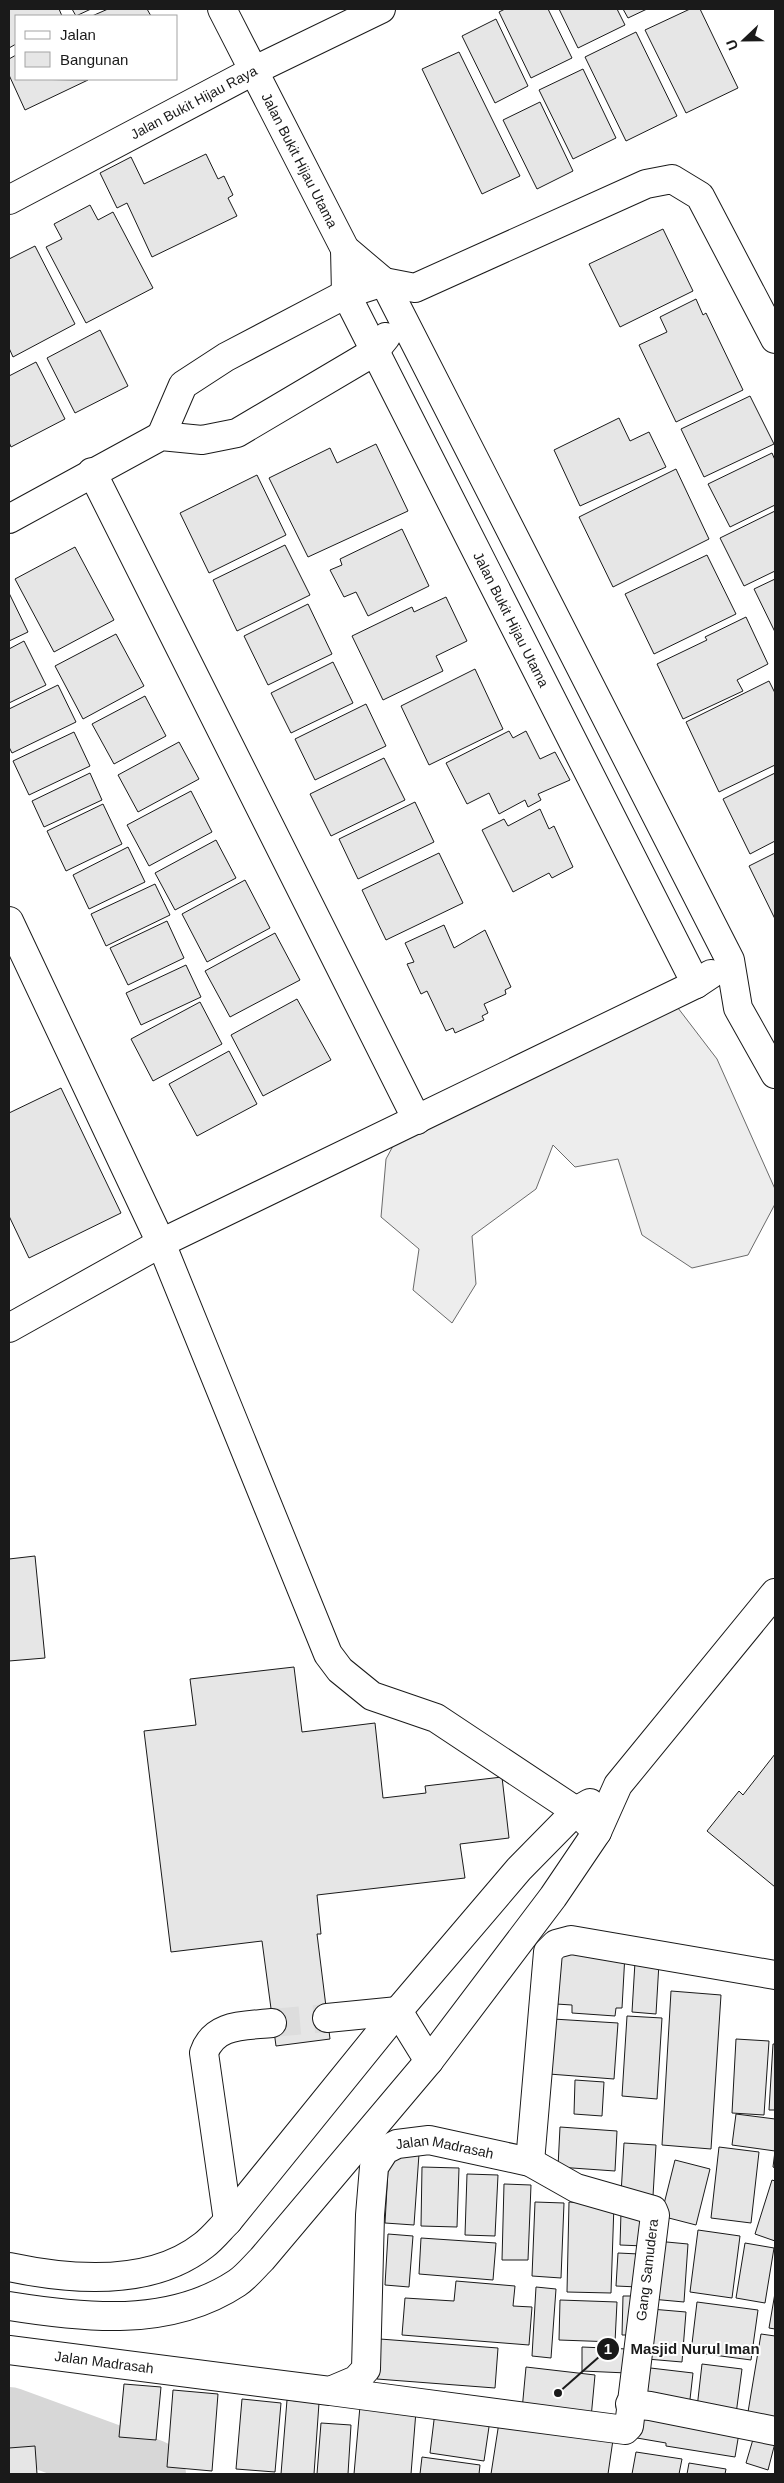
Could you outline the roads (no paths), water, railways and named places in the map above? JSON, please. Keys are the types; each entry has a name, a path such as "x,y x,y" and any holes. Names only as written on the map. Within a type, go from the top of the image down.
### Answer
{"street":[{"name":"Jalan Bukit Hijau Utama","path":"222,9 345,249 384,282 730,960 738,1008"},
{"name":"Jalan Bukit Hijau Raya","path":"9,200 253,71 380,9"},
{"path":"161,436 182,384 226,357 346,294 384,282 415,288 646,184 672,179 700,196 775,339"},
{"name":"Jalan Bukit Hijau Utama","path":"345,249 346,294 696,984"},
{"path":"9,519 161,436 202,440 237,433 374,352 402,320 415,288"},
{"path":"92,472 417,1120"},
{"path":"9,921 160,1243 328,1654 340,1670 372,1696 436,1718 576,1812 596,1832"},
{"path":"9,1328 160,1243 696,984 730,960"},
{"path":"696,984 738,1008 775,1074"},
{"path":"9,2306 71,2316 128,2317 181,2309 214,2297 238,2282 262,2259 429,2061 552,1897 596,1832 618,1785 775,1593"},
{"path":"9,2267 34,2272 92,2276 133,2275 175,2262 204,2246 228,2221 398,2011 519,1869 576,1812 618,1785"},
{"path":"530,2162 548,1952 556,1944 571,1940 775,1975"},
{"path":"327,2018 398,2011"},
{"path":"398,2011 429,2061"},
{"path":"228,2221 204,2053 208,2042 215,2035 230,2028 272,2024"},
{"name":"Jalan Madrasah","path":"9,2350 330,2391 356,2380 366,2369 370,2215 374,2167 385,2150 397,2144 430,2140 530,2162"},
{"name":"Gang Samudera","path":"330,2391 619,2430 625,2430 629,2426 630,2404 655,2215 653,2210 576,2188 530,2162"},
{"path":"630,2404 650,2406 775,2431"}],"waterway":[{"path":"9,2422 151,2474"}],"tunnel":[{"path":"272,2023 327,2018"}],"place":[{"name":"Masjid Nurul Iman","path":"558,2393"}]}
